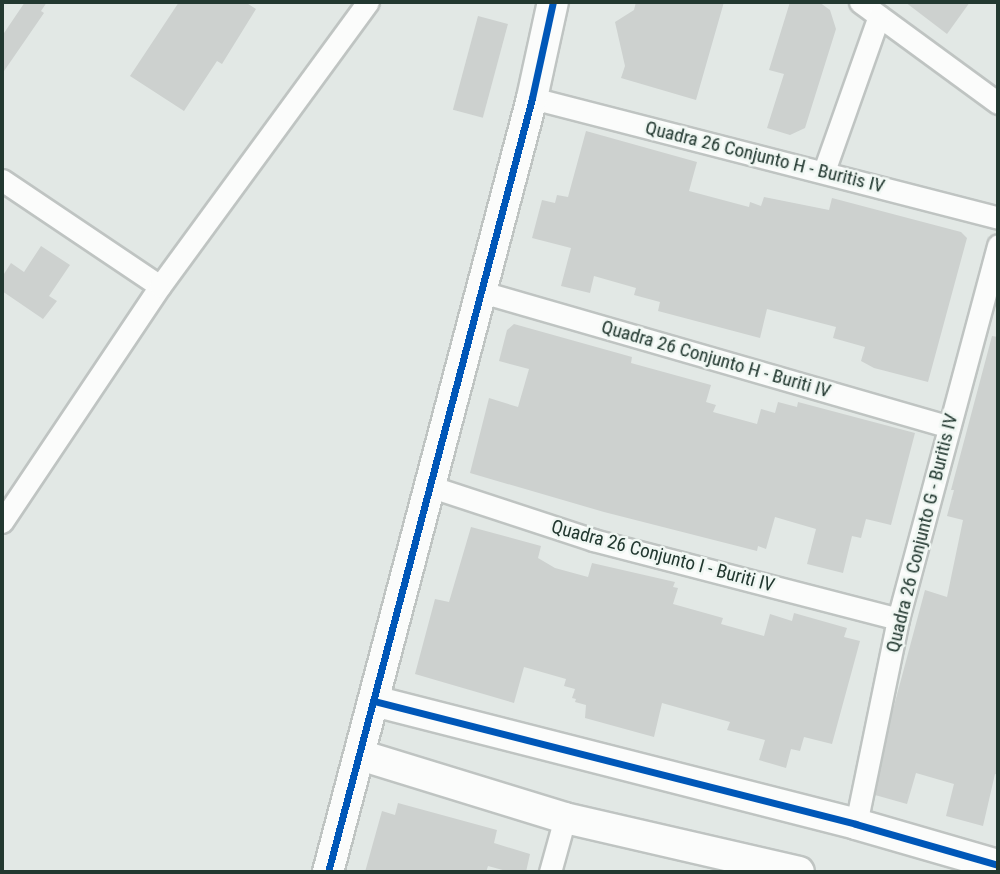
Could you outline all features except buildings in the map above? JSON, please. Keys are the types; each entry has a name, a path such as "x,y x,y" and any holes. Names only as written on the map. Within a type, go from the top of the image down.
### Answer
{"street":[{"path":"2,522 160,286 368,2"},
{"path":"328,872 482,292 532,98 553,2"},
{"path":"860,2 998,103"},
{"path":"824,171 879,16"},
{"name":"Quadra 26 Conjunto H - Buritis IV","path":"532,98 824,171 998,218"},
{"path":"2,180 160,286"},
{"name":"Quadra 26 Conjunto G - Buritis IV","path":"856,824 898,619 998,245"},
{"name":"Quadra 26 Conjunto H - Buriti IV","path":"482,292 949,426"},
{"name":"Quadra 26 Conjunto I - Buriti IV","path":"429,486 593,540 898,619"},
{"path":"374,701 856,824 998,864"},
{"path":"360,755 565,818 799,872"},
{"path":"551,872 565,818"}],"cycle path":[{"path":"328,872 532,98 553,2"},
{"path":"374,701 856,824 998,865"}]}
